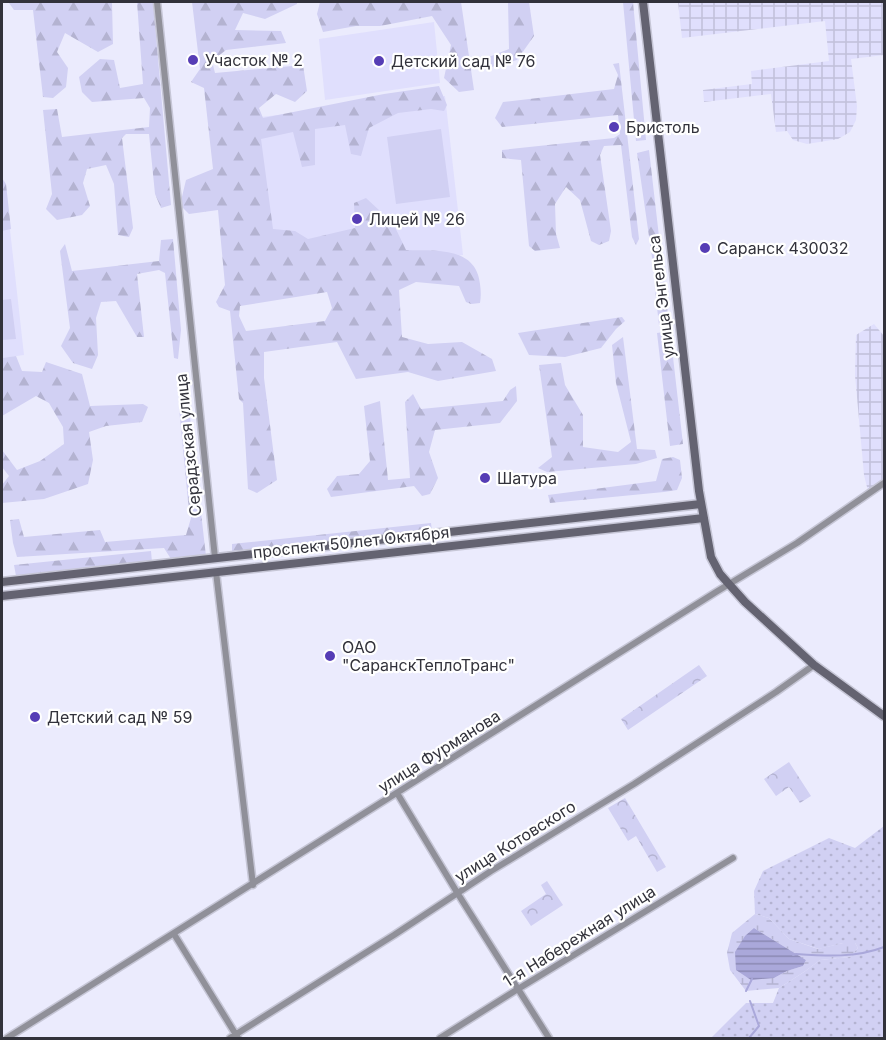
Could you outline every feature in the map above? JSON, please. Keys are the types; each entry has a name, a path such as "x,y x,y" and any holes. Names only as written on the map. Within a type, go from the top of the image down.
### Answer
{"main road":[{"name":"улица Энгельса","path":"643,2 701,504 711,557 728,585 759,616 814,665 885,716"},
{"name":"проспект 50 лет Октября","path":"2,582 701,504"},
{"name":"проспект 50 лет Октября","path":"2,596 704,518"},
{"name":"Серадзская улица","path":"215,558 216,572"}],"street":[{"name":"Серадзская улица","path":"157,2 215,558"},
{"name":"улица Фурманова","path":"7,1038 824,525 885,483"},
{"name":"Серадзская улица","path":"216,572 253,885"},
{"name":"улица Котовского","path":"235,1037 491,871 689,749 814,665"},
{"path":"397,794 549,1038"},
{"name":"1-я Набережная улица","path":"440,1038 733,858"},
{"path":"174,934 235,1037"}],"shaded area":[{"path":"678,2 884,2 884,55 851,59 857,106 856,120 850,132 838,139 807,144 793,140 787,131 776,132 771,94 704,102 703,90 752,84 751,71 829,61 825,21 682,38"},
{"name":"Детский сад № 76","path":"434,22 440,83 325,100 319,39"},
{"name":"Лицей № 26","path":"445,96 463,255 262,278 244,119"},
{"path":"2,185 5,185 24,355 2,358"},
{"path":"874,324 884,336 884,481 868,491 864,475 855,375 856,335"},
{"path":"754,928 806,960 803,966 774,978 751,980 736,970 735,952 745,936"}],"green space":[{"path":"122,2 112,3 113,44 98,52 65,33 57,52 68,68 66,87 53,98 43,97 33,10 14,10 9,3"},
{"path":"137,2 153,2 171,205 161,208 155,194 149,134 126,134 122,138 133,228 129,237 118,235 114,184 106,165 87,169 83,183 90,206 82,215 57,220 46,209 52,194 43,110 57,109 62,137 149,127 150,108 144,98 92,102 82,92 79,77 100,59 114,60 120,88 143,84"},
{"path":"192,2 297,2 265,19 243,13 235,30 281,31 286,43 226,50 212,61 215,73 303,65 307,91 295,102 276,94 259,108 263,118 384,94 439,86 447,105 444,111 431,109 398,113 369,128 361,156 351,154 345,125 315,129 315,165 302,167 293,132 261,139 273,229 295,231 308,239 355,228 354,203 366,198 393,223 406,250 441,251 462,257 471,263 477,272 481,294 480,303 466,302 459,286 416,282 399,290 402,337 428,344 462,342 492,359 496,371 438,381 408,372 356,379 337,342 264,352 264,378 277,480 257,493 248,489 243,403 239,399 230,311 219,307 216,302 225,285 218,210 189,214 180,205 186,180 213,169 204,88 191,82 200,69","holes":["327,292 332,308 325,321 246,331 239,316 240,306"]},
{"path":"320,2 461,2 474,90 459,92 444,78 451,45 432,16 380,26 356,26 323,32 317,14"},
{"path":"508,2 529,2 534,36 517,60 488,68 486,58 509,49"},
{"path":"623,2 633,2 646,140 636,141"},
{"path":"619,63 639,239 636,245 632,237 621,145 604,146 600,155 611,231 609,241 599,245 591,241 580,200 566,187 555,204 556,234 560,248 535,251 529,246 521,160 502,158 502,150 614,138 620,134 618,115 502,127 495,118 503,102 614,89 618,75 613,64"},
{"path":"441,129 450,197 396,204 387,137"},
{"path":"649,150 663,271 654,271 637,153"},
{"path":"2,178 6,184 11,229 2,231"},
{"path":"173,239 181,330 178,359 174,358 165,273 159,270 137,274 144,337 137,337 116,301 101,302 96,318 98,355 92,369 73,363 61,346 70,328 60,251 65,244 72,271 159,261 161,240"},
{"path":"664,280 669,324 659,325 654,281"},
{"path":"11,299 16,339 2,340 2,300"},
{"path":"622,317 625,321 601,348 565,357 529,355 518,333"},
{"path":"670,331 683,444 670,446 657,333"},
{"path":"623,337 637,449 655,450 657,458 636,464 547,472 538,468 552,457 539,365 561,363 565,385 583,415 583,447 618,452 631,442 616,383 612,345"},
{"path":"16,356 22,371 42,372 46,362 82,374 90,406 143,404 148,407 142,422 106,426 89,432 93,460 88,484 44,499 2,503 2,485 9,476 2,467 2,450 17,470 40,461 64,444 63,427 49,403 36,396 2,416 2,358"},
{"path":"516,386 517,401 500,423 435,430 429,452 438,478 430,494 422,496 414,486 331,497 327,489 337,476 359,474 370,461 364,406 380,401 388,480 410,478 405,402 413,394 421,409 503,401 510,390"},
{"path":"187,405 206,556 171,559 164,548 17,557 10,520 19,519 24,537 100,530 105,542 186,535 191,518 179,408"},
{"path":"673,457 680,460 682,478 677,490 550,503 548,495 656,481 662,459"},
{"path":"431,523 432,531 232,551 232,544"},
{"path":"151,551 152,562 16,576 14,565"},
{"path":"699,665 707,676 628,730 621,719"},
{"path":"789,762 811,796 800,803 789,787 776,796 764,779"},
{"path":"625,798 666,867 657,872 636,836 628,841 608,808"},
{"path":"884,826 884,1038 711,1038 746,1003 773,1003 779,988 820,960 850,957 858,948 855,943 843,943 819,949 789,939 769,918 755,914 754,891 763,871 829,838 855,848"},
{"path":"547,881 563,905 531,926 521,911 546,894 541,885"},
{"path":"755,914 769,918 789,939 818,949 843,943 855,943 858,948 850,957 820,960 779,988 746,991 730,970 727,953 732,933","holes":["754,928 806,960 803,966 774,978"]}],"waterway":[{"path":"793,955 852,955 884,947"},
{"path":"746,991 752,979"},
{"path":"749,1038 759,1026 750,1001"}],"place":[{"name":"Участок № 2","path":"193,60"},
{"name":"Детский сад № 76","path":"379,61"},
{"name":"Бристоль","path":"614,127"},
{"name":"Лицей № 26","path":"357,219"},
{"name":"Саранск 430032","path":"705,248"},
{"name":"Шатура","path":"485,478"},
{"name":"ОАО \"СаранскТеплоТранс\"","path":"330,656"},
{"name":"Детский сад № 59","path":"35,717"}]}
